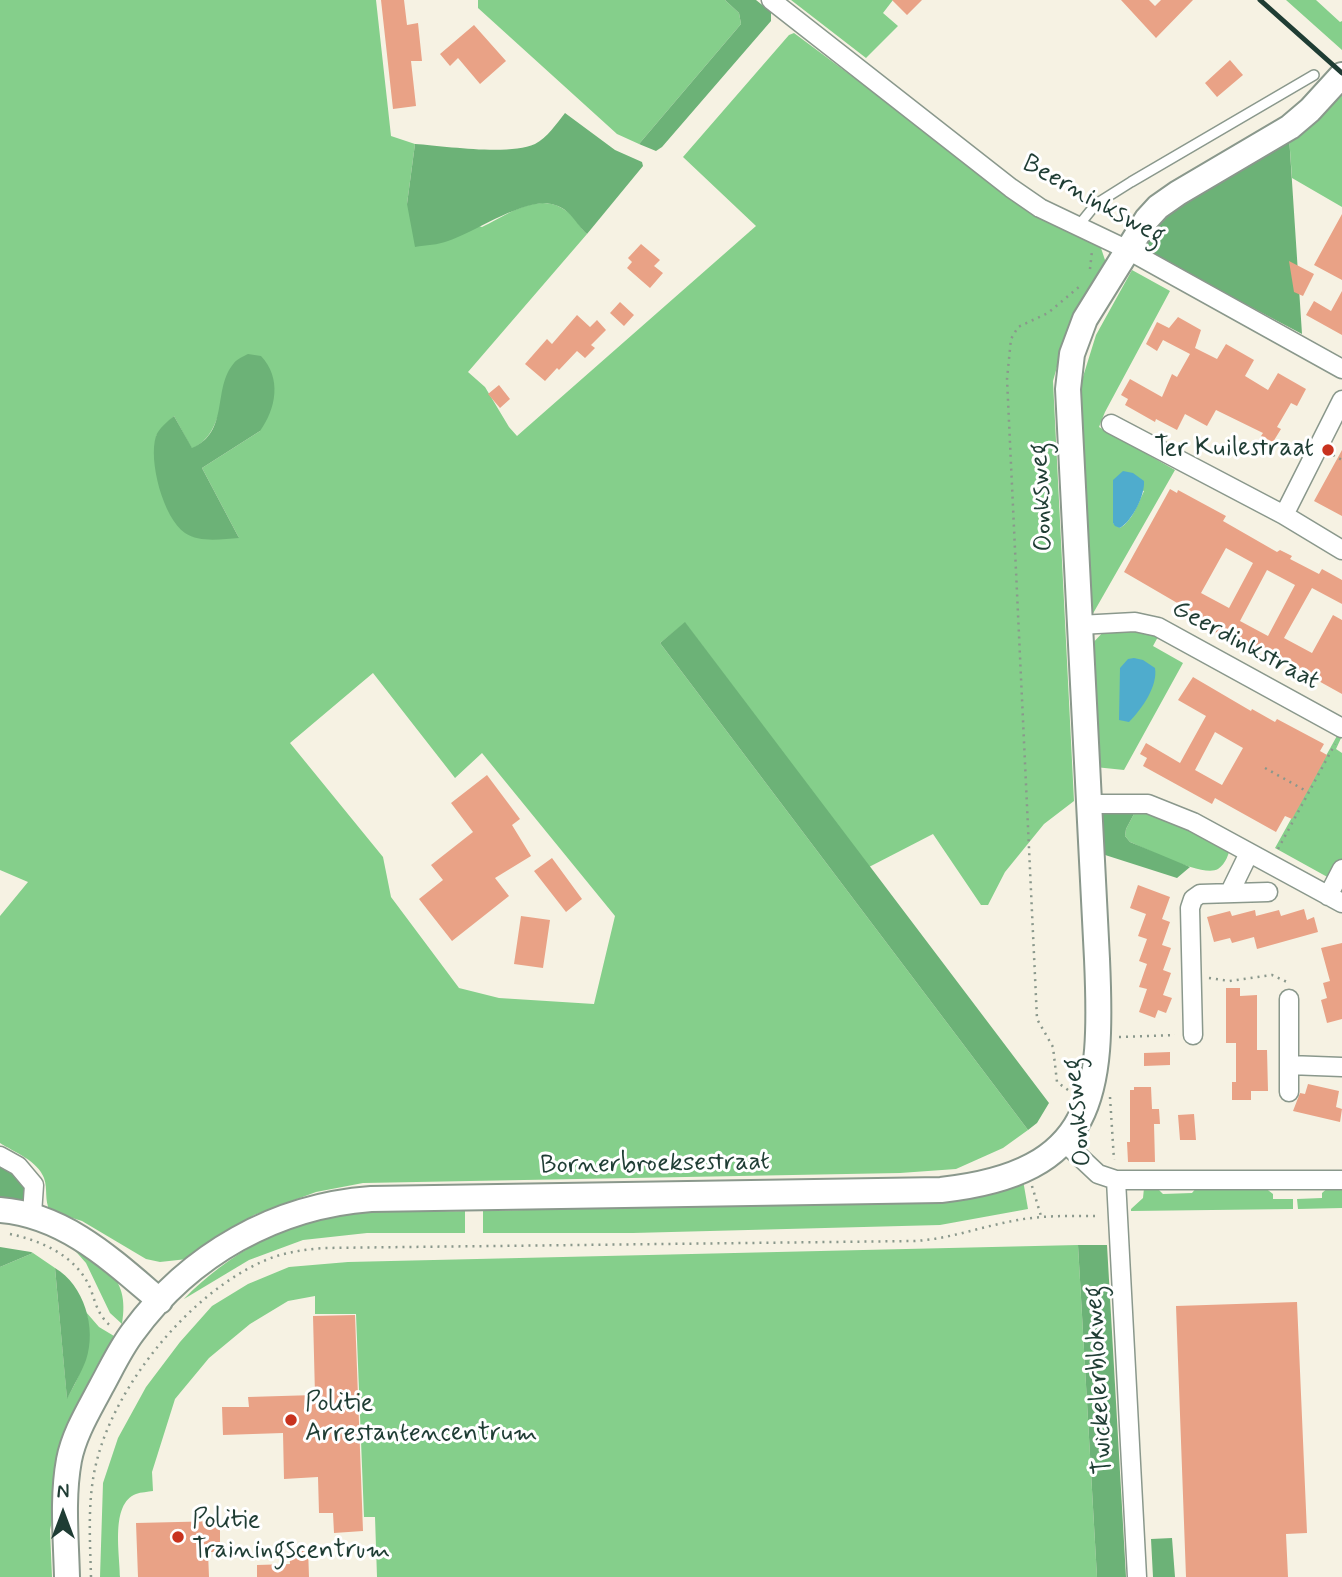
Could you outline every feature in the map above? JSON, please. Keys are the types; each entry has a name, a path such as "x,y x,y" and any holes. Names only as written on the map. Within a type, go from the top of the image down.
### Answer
{"main road":[{"name":"Oonksweg","path":"1064,1142 1081,1117 1089,1099 1097,1066 1099,1038 1068,389 1072,354 1085,319 1140,227 1158,207 1290,128 1342,75"},
{"name":"Bornerbroeksestraat","path":"67,1577 66,1485 70,1458 78,1430 129,1338 160,1301 194,1267 275,1220 321,1205 372,1199 941,1190 998,1181 1046,1157 1064,1142"},
{"path":"0,1210 27,1225 67,1231 104,1253 160,1301"}],"street":[{"name":"Beerninksweg","path":"771,0 1040,208 1126,249 1342,369"},
{"path":"1283,515 1342,400"},
{"path":"1111,424 1283,515 1342,550"},
{"name":"Geerdinkstraat","path":"1079,625 1135,622 1158,627 1339,734"},
{"path":"1088,804 1148,804 1193,822 1335,899 1342,869"},
{"path":"1230,892 1249,853"},
{"path":"1192,1035 1190,908 1193,899 1200,894 1268,892"},
{"path":"1289,999 1289,1092"},
{"path":"1289,1065 1342,1067"},
{"path":"1064,1142 1098,1174 1116,1180 1342,1180"},
{"path":"0,1156 18,1166 34,1185 27,1225"},
{"name":"Twickelerblokweg","path":"1116,1180 1137,1577"}],"lane":[{"path":"1079,225 1096,204 1314,75"}],"path":[{"path":"1088,276 1093,249 1100,237"},
{"path":"1070,1092 1057,1082 1053,1047 1037,1019 1007,379 1011,339 1018,327 1048,313 1083,284"},
{"path":"1270,864 1339,734"},
{"path":"1265,768 1308,793"},
{"path":"1191,979 1229,981 1272,975 1287,982 1289,999"},
{"path":"1099,1038 1192,1035"},
{"name":"Oonksweg","path":"1110,1094 1116,1180"},
{"path":"91,1577 89,1527 97,1459 112,1419 153,1354 189,1313 226,1284 267,1260 295,1251 915,1241 933,1240 1041,1216 1117,1215"},
{"path":"27,1225 50,1248 73,1261 90,1287 102,1319 153,1354"}],"green space":[{"path":"0,0 376,0 391,136 415,144 407,204 482,227 525,206 547,203 569,213 587,234 468,372 485,387 517,436 756,226 683,157 789,35 794,33 1010,194 1087,237 1101,248 1106,263 1068,328 1053,381 1074,801 1044,824 1005,872 988,905 981,905 933,834 869,867 685,623 660,643 1028,1130 1003,1148 956,1169 900,1173 363,1183 316,1192 254,1215 187,1259 160,1262 146,1259 82,1221 50,1211 41,1172 31,1162 0,1143 0,916 28,882 0,870","holes":["220,410 260,431 202,468 239,538 156,436 174,416 192,449 210,433","373,673 455,778 482,753 615,916 594,1004 499,998 459,988 391,897 383,857 290,743"]},
{"path":"478,0 725,0 739,13 741,24 639,144 617,134 478,8"},
{"path":"725,0 756,0 771,12 771,21 662,147 656,151 639,144 741,24 739,13"},
{"path":"791,0 893,0 883,13 898,26 866,58"},
{"path":"1286,0 1316,0 1342,21 1342,50"},
{"path":"1342,87 1342,207 1292,178 1289,136"},
{"path":"565,113 615,150 642,162 643,166 587,234 565,210 544,203 517,210 444,242 415,247 407,204 415,144 493,150 523,148 544,138"},
{"path":"1289,136 1302,334 1143,250 1169,209"},
{"path":"1132,270 1170,291 1099,427 1175,470 1091,617 1081,440 1082,380 1096,335","holes":["1113,480 1144,491 1128,521 1120,528 1113,523"]},
{"path":"248,354 261,356 272,374 274,393 270,413 260,431 202,468 239,538 197,538 177,526 164,502 154,459 156,436 161,427 174,416 192,448 204,441 216,421 227,373 235,362"},
{"path":"685,622 1049,1103 1037,1123 1028,1130 660,643"},
{"path":"1106,629 1147,629 1159,635 1153,646 1183,663 1124,770 1095,767 1090,646"},
{"path":"1338,734 1342,736 1336,749 1342,753 1342,859 1331,879 1275,848"},
{"path":"1101,809 1135,812 1126,829 1125,836 1130,842 1190,867 1177,878 1102,854"},
{"path":"1135,812 1168,817 1231,845 1225,861 1218,869 1200,870 1130,842 1125,836 1126,829"},
{"path":"0,1162 29,1185 25,1203 0,1197"},
{"path":"1023,1180 1028,1209 940,1225 633,1233 483,1233 483,1211 856,1202"},
{"path":"1342,1185 1342,1208 1298,1209 1297,1199 1322,1198 1322,1193 1330,1186"},
{"path":"1197,1187 1264,1187 1273,1194 1273,1199 1293,1199 1293,1209 1131,1211 1143,1198 1144,1188 1157,1188 1163,1194 1192,1193"},
{"path":"465,1211 465,1233 367,1233 303,1240 249,1260 184,1299 219,1268 240,1254 261,1241 306,1222 329,1216 366,1212"},
{"path":"63,1237 100,1263 117,1281 124,1307 122,1324 110,1313 86,1263"},
{"path":"1078,1245 1097,1577 377,1577 375,1517 364,1517 356,1314 315,1314 315,1296 288,1301 250,1324 209,1358 175,1399 152,1472 153,1491 136,1494 128,1499 123,1508 118,1531 120,1577 100,1577 103,1483 118,1438 146,1387 212,1306 248,1284 289,1267 348,1262"},
{"path":"1078,1245 1107,1245 1126,1577 1097,1577"},
{"path":"0,1247 31,1252 33,1253 0,1267"},
{"path":"33,1253 55,1268 67,1398 85,1357 89,1334 86,1312 99,1327 114,1336 99,1362 69,1440 50,1530 52,1577 0,1577 0,1267"},
{"path":"55,1268 74,1285 86,1308 89,1321 86,1360 67,1399"},
{"path":"1172,1538 1175,1577 1153,1577 1151,1539"}],"water":[{"path":"1123,471 1133,473 1144,481 1144,487 1134,513 1120,528 1113,523 1113,480"},
{"path":"1134,658 1155,668 1155,675 1148,697 1129,722 1119,720 1120,668 1128,659"}],"building":[{"path":"381,0 404,0 407,25 418,23 422,61 411,61 416,106 393,109"},
{"path":"892,0 922,0 907,15"},
{"path":"1121,0 1149,0 1155,6 1161,0 1193,0 1156,38"},
{"path":"474,25 506,61 480,84 458,58 450,66 440,54"},
{"path":"1230,60 1243,75 1217,97 1205,83"},
{"path":"1342,214 1342,280 1314,265"},
{"path":"641,244 660,260 654,266 663,273 650,288 627,268 632,262 628,258"},
{"path":"1289,261 1314,274 1303,296 1294,292"},
{"path":"1342,291 1342,335 1306,315 1314,301 1331,311"},
{"path":"620,302 634,315 624,326 610,313"},
{"path":"577,315 590,327 597,320 606,330 591,345 595,348 585,358 577,351 545,381 525,364 547,339 552,344"},
{"path":"1178,317 1201,330 1195,348 1217,359 1226,344 1254,360 1245,376 1268,390 1278,373 1306,389 1297,406 1291,403 1277,427 1281,429 1273,442 1261,436 1263,433 1216,410 1207,426 1185,414 1177,430 1156,419 1155,422 1125,405 1128,399 1121,395 1130,379 1162,397 1172,374 1177,377 1190,354 1163,340 1157,351 1146,344 1157,322 1169,328"},
{"path":"499,385 510,399 500,408 488,394"},
{"path":"1342,450 1342,516 1314,501"},
{"path":"1170,489 1177,493 1178,490 1226,516 1223,521 1277,552 1280,550 1292,556 1290,559 1319,574 1322,569 1342,580 1342,604 1312,588 1284,638 1312,653 1333,615 1342,620 1342,694 1261,649 1258,655 1216,632 1214,634 1188,619 1191,611 1124,572","holes":["1226,548 1253,563 1229,608 1201,593","1267,570 1295,585 1268,636 1240,621"]},
{"path":"1193,677 1251,711 1252,709 1275,722 1277,719 1324,744 1320,751 1327,755 1292,819 1285,816 1276,832 1215,798 1212,804 1143,766 1147,758 1140,754 1146,743 1180,763 1206,716 1178,700","holes":["1215,732 1243,748 1222,785 1195,770"]},
{"path":"487,775 520,819 512,825 531,856 495,878 509,896 452,941 419,899 443,880 431,865 473,832 451,803"},
{"path":"552,858 582,899 566,912 534,871"},
{"path":"1138,885 1170,897 1162,919 1170,922 1162,945 1171,948 1163,970 1171,973 1163,995 1172,998 1166,1013 1158,1010 1155,1018 1139,1012 1147,989 1139,987 1147,964 1139,961 1147,939 1138,936 1146,914 1130,908"},
{"path":"1304,909 1307,920 1314,917 1318,932 1257,949 1254,937 1232,943 1230,938 1214,942 1207,917 1230,911 1232,916 1255,910 1256,916 1279,910 1281,916"},
{"path":"521,916 550,920 543,968 514,964"},
{"path":"1342,943 1342,1019 1327,1023 1321,1000 1327,998 1323,983 1330,981 1321,948"},
{"path":"1226,988 1240,988 1240,996 1257,995 1257,1050 1267,1050 1268,1091 1251,1091 1251,1100 1232,1100 1232,1082 1236,1082 1236,1043 1226,1043"},
{"path":"1170,1052 1170,1065 1144,1066 1144,1053"},
{"path":"1308,1084 1339,1091 1336,1107 1342,1109 1340,1122 1293,1111 1300,1093 1305,1094"},
{"path":"1134,1087 1151,1087 1152,1109 1159,1109 1160,1124 1154,1124 1155,1162 1128,1162 1130,1090 1134,1090"},
{"path":"1194,1114 1196,1140 1180,1140 1178,1115"},
{"path":"1297,1302 1307,1533 1286,1534 1288,1577 1186,1577 1176,1306"},
{"name":"Politie Arrestantencentrum","path":"355,1315 363,1531 334,1533 333,1513 319,1513 318,1477 284,1479 283,1433 223,1435 222,1407 249,1407 248,1397 315,1395 313,1316"},
{"name":"Politie Trainingscentrum","path":"220,1521 220,1552 208,1552 209,1577 138,1577 136,1523"},
{"path":"289,1548 308,1548 309,1577 257,1577 257,1565 290,1564"}],"railway":[{"path":"1260,0 1342,73"}],"place":[{"name":"Ter Kuilestraat","path":"1328,450"},
{"name":"Politie Arrestantencentrum","path":"291,1420"},
{"name":"Politie Trainingscentrum","path":"178,1537"}]}
